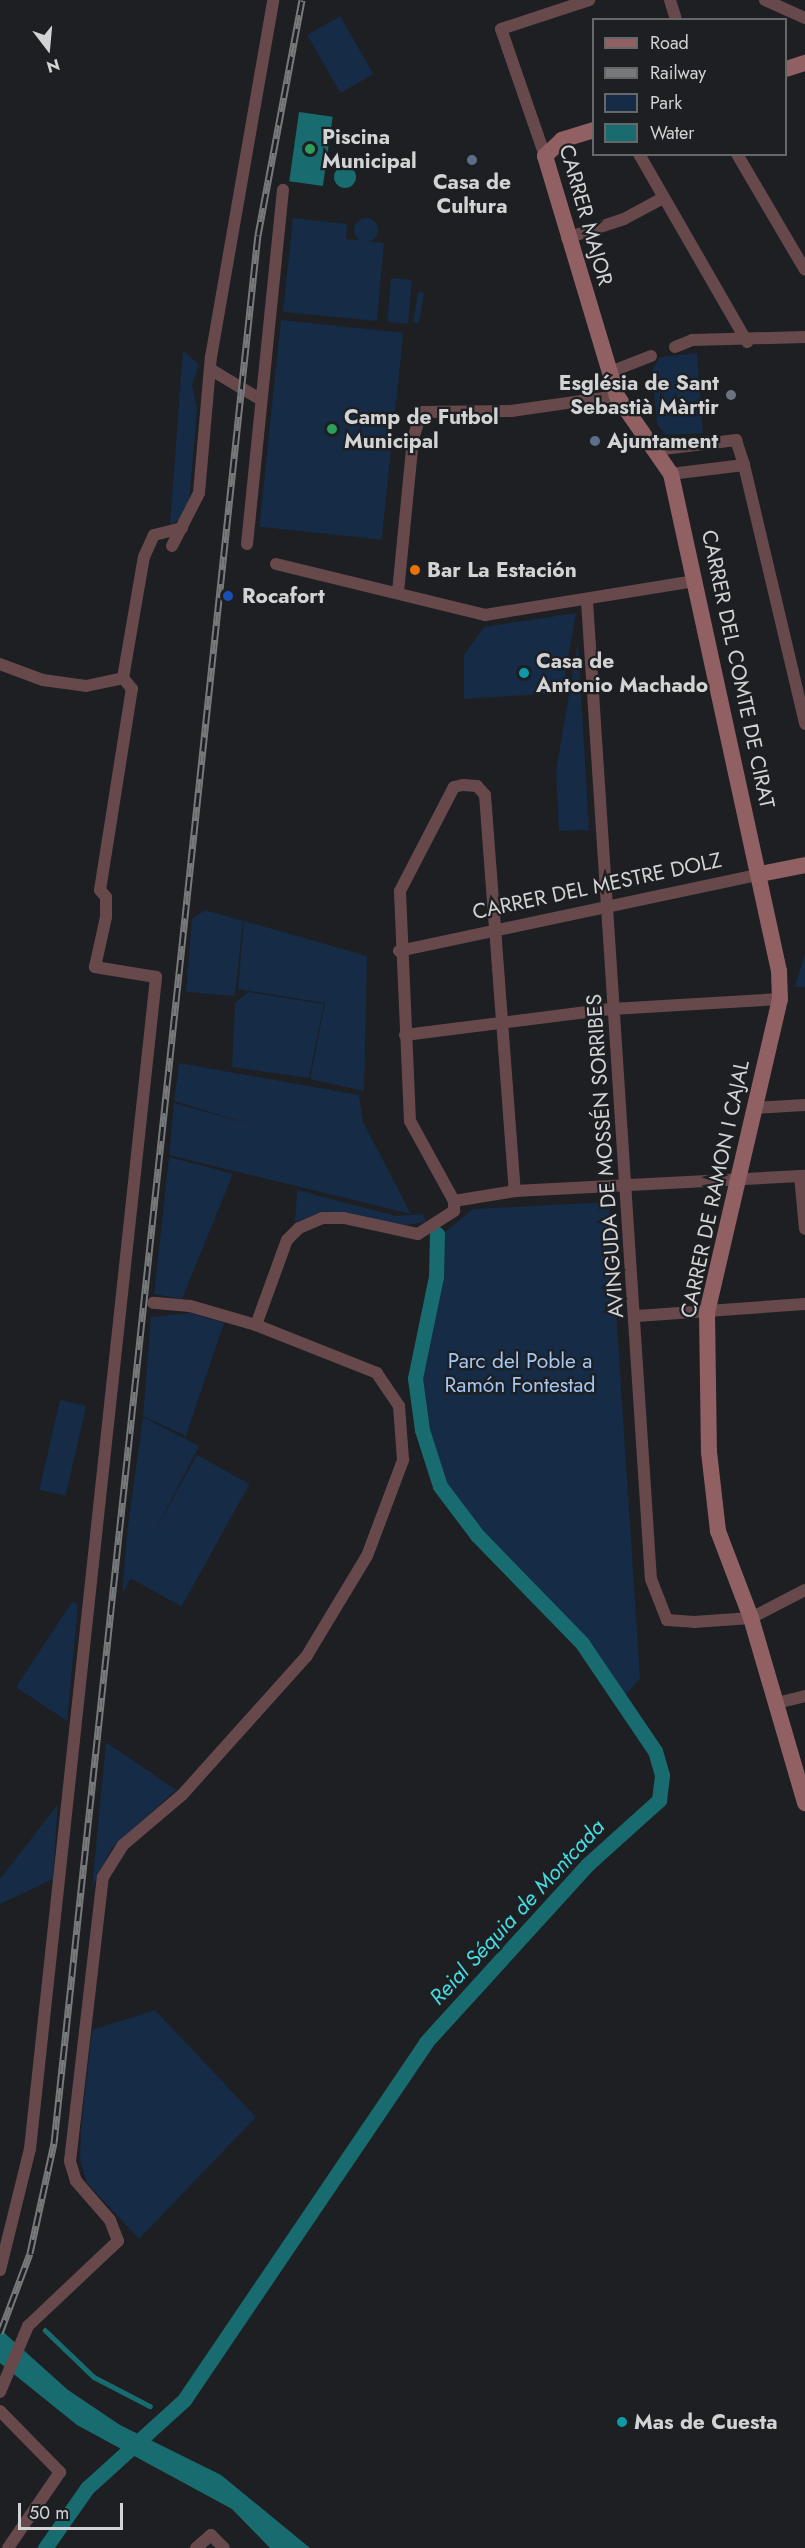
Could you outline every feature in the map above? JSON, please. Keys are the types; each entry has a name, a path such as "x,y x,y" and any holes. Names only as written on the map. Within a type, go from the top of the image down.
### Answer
{"street":[{"path":"172,546 199,493 210,369 273,0"},
{"name":"CARRER MAJOR","path":"589,0 501,29 545,156 567,238 617,396 655,450"},
{"path":"670,0 675,18"},
{"path":"765,0 805,18"},
{"path":"787,69 805,63"},
{"path":"545,156 562,140 592,131"},
{"path":"640,156 747,342"},
{"path":"738,156 805,270"},
{"path":"247,544 260,399 284,190"},
{"path":"567,238 624,219 663,198"},
{"path":"675,347 706,339 747,342 805,337"},
{"path":"610,372 651,356"},
{"path":"210,369 260,399"},
{"path":"398,592 413,439 421,411 511,411 617,396"},
{"path":"655,450 736,440 744,465 805,724"},
{"name":"CARRER DEL COMTE DE CIRAT","path":"655,450 670,474 696,581 760,874"},
{"path":"670,474 744,465"},
{"path":"0,2270 30,2149 156,977 95,968 106,917 106,897 100,890 132,689 123,678 144,557 154,536 182,528"},
{"path":"276,564 485,615 587,601 696,581"},
{"name":"AVINGUDA DE MOSSÉN SORRIBES","path":"587,601 608,908 612,1009 637,1316 655,1599 667,1620 751,1618"},
{"path":"791,663 805,663"},
{"path":"0,664 32,677 86,686 123,678"},
{"path":"256,1325 287,1240 298,1228 322,1218 344,1218 418,1234 441,1223 454,1211 454,1201 410,1121 399,951 400,891 454,787 477,786 485,795 515,1191"},
{"name":"CARRER DEL MESTRE DOLZ","path":"399,951 805,865"},
{"name":"CARRER DE RAMON I CAJAL","path":"760,874 780,999 707,1312 714,1510 751,1618 805,1803"},
{"path":"405,1035 502,1027 612,1009 780,999"},
{"path":"754,1108 805,1105"},
{"path":"454,1201 515,1191 737,1182 802,1176 805,1229"},
{"path":"0,2392 28,2326 118,2241 110,2220 76,2181 70,2161 103,1877 123,1845 182,1795 306,1657 367,1556 403,1460 403,1422 388,1383 377,1373 256,1325 190,1306 153,1302"},
{"path":"637,1316 805,1304"},
{"path":"751,1618 805,1590"},
{"path":"777,1703 805,1696"},
{"path":"0,2411 60,2472 8,2548"},
{"path":"196,2548 211,2535 224,2548"}],"green space":[{"path":"340,16 374,74 341,93 307,35"},
{"path":"293,218 347,224 346,239 384,243 377,321 283,312"},
{"path":"366,218 371,219 377,225 377,235 371,241 366,242 361,241 355,235 354,230 355,225 361,219"},
{"path":"391,278 412,280 408,324 387,322"},
{"path":"418,292 424,293 419,324 413,323"},
{"name":"Camp de Futbol Municipal","path":"281,320 403,333 382,540 259,527"},
{"path":"183,350 199,365 192,385 197,408 189,503 179,520 170,524"},
{"path":"697,353 703,433 666,435 657,424 652,370 660,357"},
{"path":"576,613 562,693 464,699 464,655 484,627"},
{"path":"578,641 589,830 559,831 556,771"},
{"path":"205,910 243,921 235,996 186,992 192,919"},
{"path":"244,921 367,956 364,1091 310,1079 325,1003 238,989"},
{"path":"805,954 805,987 795,987 796,983"},
{"path":"248,992 324,1004 309,1078 232,1067 235,1003"},
{"path":"179,1063 359,1095 363,1122 411,1214 169,1155 174,1103 253,1125 174,1101"},
{"path":"169,1157 233,1174 182,1299 154,1294"},
{"path":"297,1190 396,1216 423,1214 426,1222 405,1225 327,1211 295,1222"},
{"name":"Parc del Poble a Ramón Fontestad","path":"609,1202 640,1678 625,1696 589,1642 452,1500 429,1447 419,1380 420,1353 440,1279 440,1236 473,1209"},
{"path":"190,1313 224,1323 186,1436 143,1416 151,1317"},
{"path":"60,1400 86,1406 66,1496 39,1490"},
{"path":"143,1417 199,1446 122,1595 127,1533"},
{"path":"197,1455 249,1484 182,1607 129,1577"},
{"path":"72,1602 78,1604 67,1721 16,1687"},
{"path":"106,1742 176,1790 111,1849 92,1888"},
{"path":"58,1804 53,1879 0,1904 0,1879"},
{"path":"155,2010 256,2117 139,2239 87,2183 80,2160 81,2129 92,2030"}],"water":[{"name":"Piscina Municipal","path":"299,112 333,117 323,186 289,181"},
{"path":"345,166 353,169 356,177 353,185 345,188 337,185 334,177 337,169"},
{"path":"0,2329 68,2390 120,2425 221,2475 310,2548 270,2548 232,2509 77,2425 0,2363"}],"waterway":[{"name":"Reial Séquia de Montcada","path":"45,2548 87,2488 184,2400 426,2042 588,1864 659,1800 662,1775 655,1751 582,1643 477,1535 440,1486 422,1430 415,1378 436,1277 437,1234"},
{"path":"45,2330 94,2377 150,2406"}],"railway":[{"path":"0,2333 30,2253 54,2143 258,235 302,0"}],"place":[{"name":"Piscina Municipal","path":"310,149"},
{"name":"Casa de Cultura","path":"472,160"},
{"name":"Església de Sant Sebastià Màrtir","path":"731,395"},
{"name":"Camp de Futbol Municipal","path":"332,429"},
{"name":"Ajuntament","path":"595,441"},
{"name":"Bar La Estación","path":"415,570"},
{"name":"Rocafort","path":"228,596"},
{"name":"Casa de Antonio Machado","path":"524,673"},
{"name":"Mas de Cuesta","path":"622,2422"}]}
